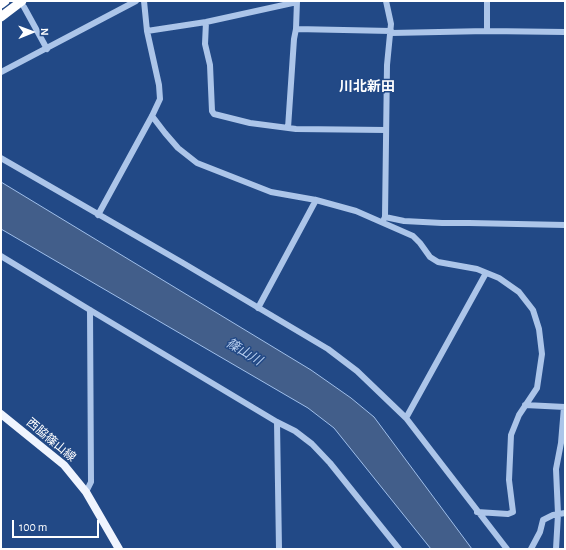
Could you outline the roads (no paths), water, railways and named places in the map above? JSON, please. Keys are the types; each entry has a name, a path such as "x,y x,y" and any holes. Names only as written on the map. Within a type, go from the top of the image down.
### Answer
{"highway":[{"path":"1,4 5,1"},
{"path":"1,18 23,4"}],"main road":[{"name":"西脇篠山線","path":"1,414 64,465 86,492 119,549"}],"street":[{"path":"1,72 136,1"},
{"path":"98,215 160,99 159,85 147,31 144,1"},
{"path":"147,31 206,22 268,9 297,1 288,128"},
{"path":"384,219 387,65 391,32 391,24 386,1"},
{"path":"487,1 487,31"},
{"path":"23,4 47,49"},
{"path":"206,22 205,44 210,65 212,111 214,114 250,123 296,129 386,130"},
{"path":"296,28 391,32 565,32"},
{"path":"152,116 164,133 178,148 196,163 271,192 316,200 384,219 442,223 565,224"},
{"path":"1,158 328,349 357,371 406,418 507,549"},
{"path":"258,308 316,200"},
{"path":"384,219 413,236 430,257 438,262 477,269 499,278 519,292 534,310 539,329 542,354 537,388 519,415 511,435 508,480 513,512 508,514 478,512"},
{"path":"1,256 277,422 295,431 312,444 330,463 399,549"},
{"path":"406,418 486,273"},
{"path":"86,492 91,482 90,310"},
{"path":"525,405 564,407 561,443 556,469 558,514 556,549"},
{"path":"277,422 279,549"},
{"path":"531,549 540,532 543,520 553,514 565,513"}],"water":[{"name":"篠山川","path":"1,182 311,370 351,398 374,417 472,549 431,549 334,428 308,408 1,229"}],"district":[{"name":"川北新田","path":"367,87"}]}
